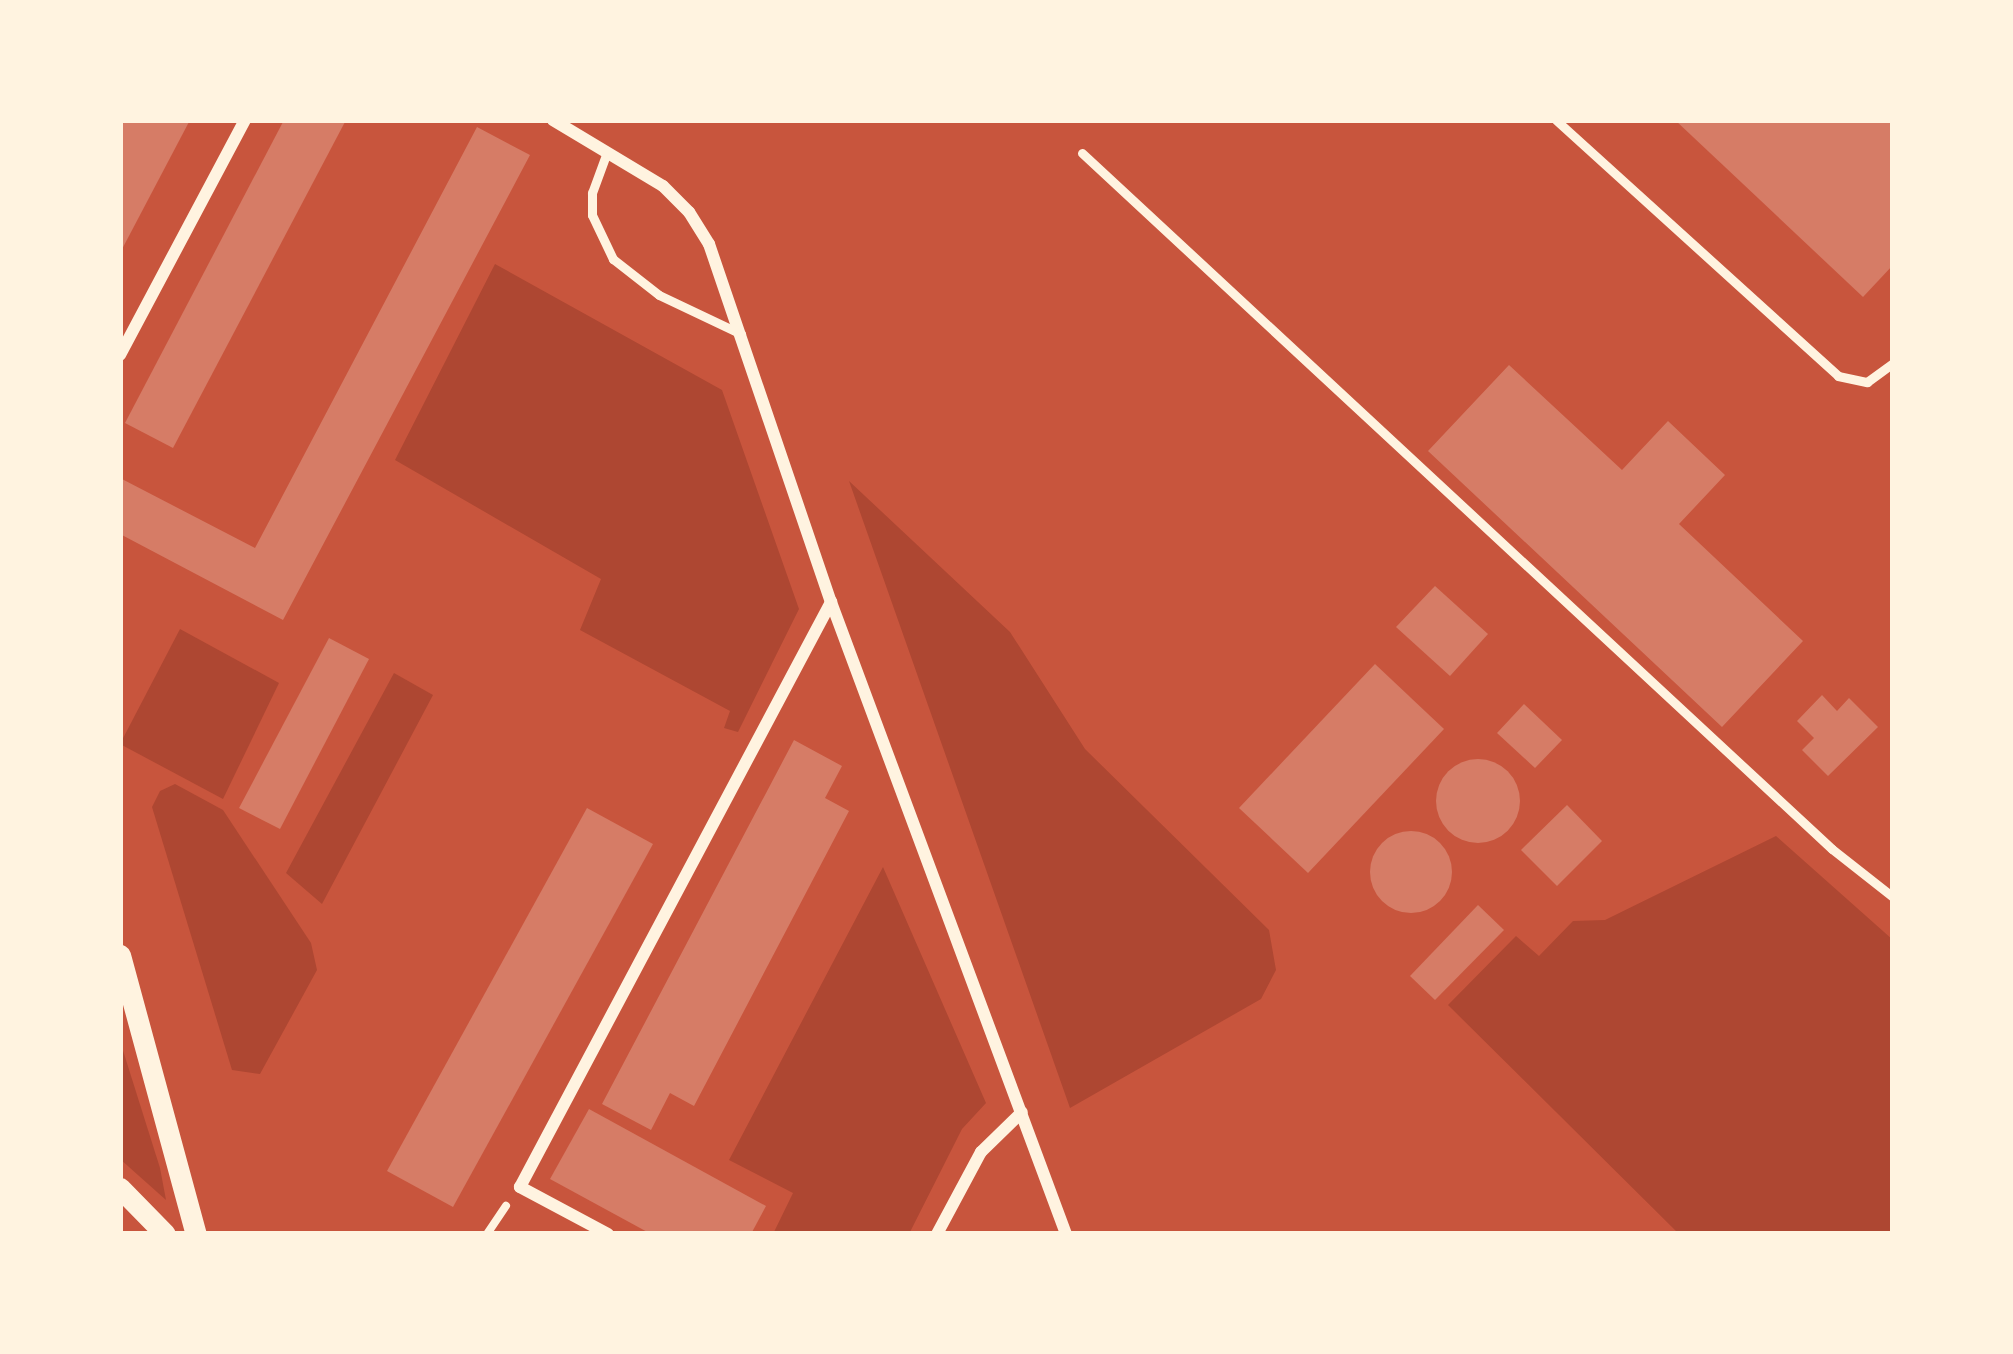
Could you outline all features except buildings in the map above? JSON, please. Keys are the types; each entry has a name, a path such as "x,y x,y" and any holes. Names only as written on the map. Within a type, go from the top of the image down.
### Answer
{"street":[{"path":"120,355 244,120"},
{"path":"553,120 663,186 699,226 741,334 831,602 1066,1234"},
{"path":"608,1234 520,1187 831,602"},
{"path":"120,956 196,1234"},
{"path":"937,1234 981,1152 1022,1112"},
{"path":"120,1188 165,1234"}],"lane":[{"path":"1556,120 1838,376 1867,382 1893,363"},
{"path":"608,150 592,193 592,214 613,259 658,296 741,334"},
{"path":"1082,153 1832,849 1893,897"}],"path":[{"path":"487,1234 520,1187"}],"shaded area":[{"path":"495,264 722,390 799,609 738,732 724,728 730,711 580,630 601,579 395,460"},
{"path":"849,481 1010,632 1085,749 1269,930 1276,970 1261,999 1070,1108"},
{"path":"180,629 279,683 223,799 120,744"},
{"path":"394,673 433,695 322,904 286,873"},
{"path":"175,784 223,810 311,943 317,970 260,1074 232,1070 152,807 160,791"},
{"path":"1776,836 1893,940 1893,1234 1679,1234 1448,1005 1516,936 1539,956 1573,921 1605,920"},
{"path":"883,867 986,1103 962,1129 909,1234 773,1234 793,1193 729,1160"},
{"path":"120,1041 160,1168 166,1200 120,1159"}]}
